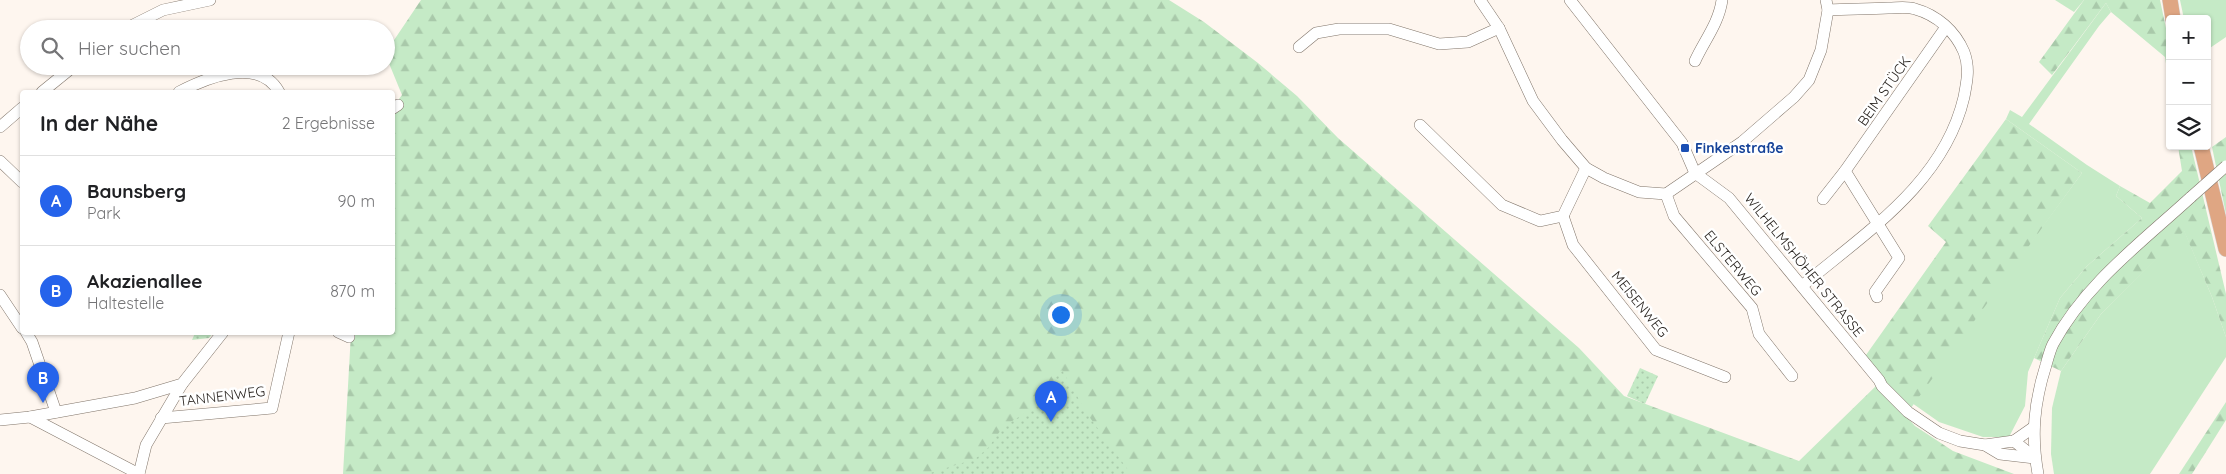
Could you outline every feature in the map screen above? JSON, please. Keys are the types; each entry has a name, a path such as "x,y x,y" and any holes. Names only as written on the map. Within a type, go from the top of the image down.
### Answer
{"main road":[{"path":"2170,0 2172,15"},
{"path":"2202,150 2226,249"}],"street":[{"path":"143,20 163,10 210,0"},
{"path":"1480,0 1499,28 1534,101 1562,140 1586,168 1604,178 1639,192 1666,194 1742,142 1794,97 1809,80 1821,50 1827,5 1862,9 1913,8 1932,15 1957,36 1965,56 1968,76 1961,108 1948,144 1919,184 1894,211 1878,222 1802,286"},
{"path":"1570,0 1682,143 1695,173"},
{"path":"1695,61 1702,44 1717,21 1722,0"},
{"name":"BEIM STÜCK","path":"1823,199 1845,171 1946,27"},
{"path":"1299,47 1316,33 1339,29 1389,29 1440,44 1468,42 1499,28"},
{"path":"44,90 63,75"},
{"path":"186,90 228,75"},
{"path":"256,75 270,82 277,90"},
{"path":"0,127 20,110"},
{"path":"1420,126 1502,205 1540,220 1563,216 1586,168"},
{"path":"0,161 20,180"},
{"path":"2038,474 2034,427 2037,394 2052,345 2082,300 2119,263 2226,166"},
{"path":"1845,171 1899,258 1875,292 1877,298"},
{"name":"WILHELMSHÖHER STRASSE","path":"1695,173 1729,198 1882,386 1908,412 1939,433 1960,441 1985,445 2014,441 2034,427"},
{"name":"ELSTERWEG","path":"1666,194 1674,216 1752,308 1759,334 1792,376"},
{"name":"MEISENWEG","path":"1563,216 1573,245 1656,350 1725,378"},
{"path":"0,296 20,325"},
{"path":"28,335 32,342 56,412"},
{"path":"30,417 139,474 146,444 161,418 182,384 221,335"},
{"name":"TANNENWEG","path":"161,418 272,408 288,335"},
{"path":"0,420 30,417 135,398 182,384"},
{"path":"2014,441 2036,458"},
{"name":"WILHELMSHÖHER STRASSE","path":"1985,445 2000,454 2036,458"}],"green space":[{"path":"421,0 1169,0 1204,22 1258,63 1297,96 1338,138 1579,348 1624,396 1799,461 1877,385 1915,426 1953,451 2014,474 343,474 351,335 395,335 395,104 402,95 394,75 395,39"},
{"path":"2055,0 2084,0 2074,12"},
{"path":"2084,0 2160,0 2166,28 2166,64 2165,57 2111,12 2106,3 2052,75 2039,62"},
{"path":"2180,0 2226,0 2226,37 2211,47 2211,15 2183,15"},
{"path":"2106,3 2111,12 2029,124 2120,186 2116,196 2142,218 2087,266 2060,298 2028,372 2025,406 2009,437 1983,437 1939,422 1912,403 2082,173 2006,119 2010,110 2022,117"},
{"path":"2006,119 2082,173 1908,412 1858,361 1866,355 1946,242 1928,226"},
{"path":"2226,137 2226,214 2212,147"},
{"path":"2179,150 2192,150 2226,294 2226,337 2212,297 2184,231 2101,314 2061,371 2034,358 2060,298 2087,266 2142,218 2116,196 2120,186 2150,203 2182,171"},
{"path":"2184,230 2212,297 2226,337 2226,357 2150,474 2054,474 2051,454 2052,408 2061,371 2101,314"},
{"path":"194,335 211,335 209,338 192,340"},
{"path":"1640,368 1658,376 1645,404 1627,396"},
{"path":"1062,370 1088,415 1131,474 927,474 975,459 988,448 1003,427 1031,409"},
{"path":"2226,402 2226,420 2192,474 2179,474"}],"place":[{"name":"Finkenstraße","path":"1685,148"},
{"name":"Akazienallee","path":"43,403"},
{"name":"Baunsberg","path":"1051,422"}]}
